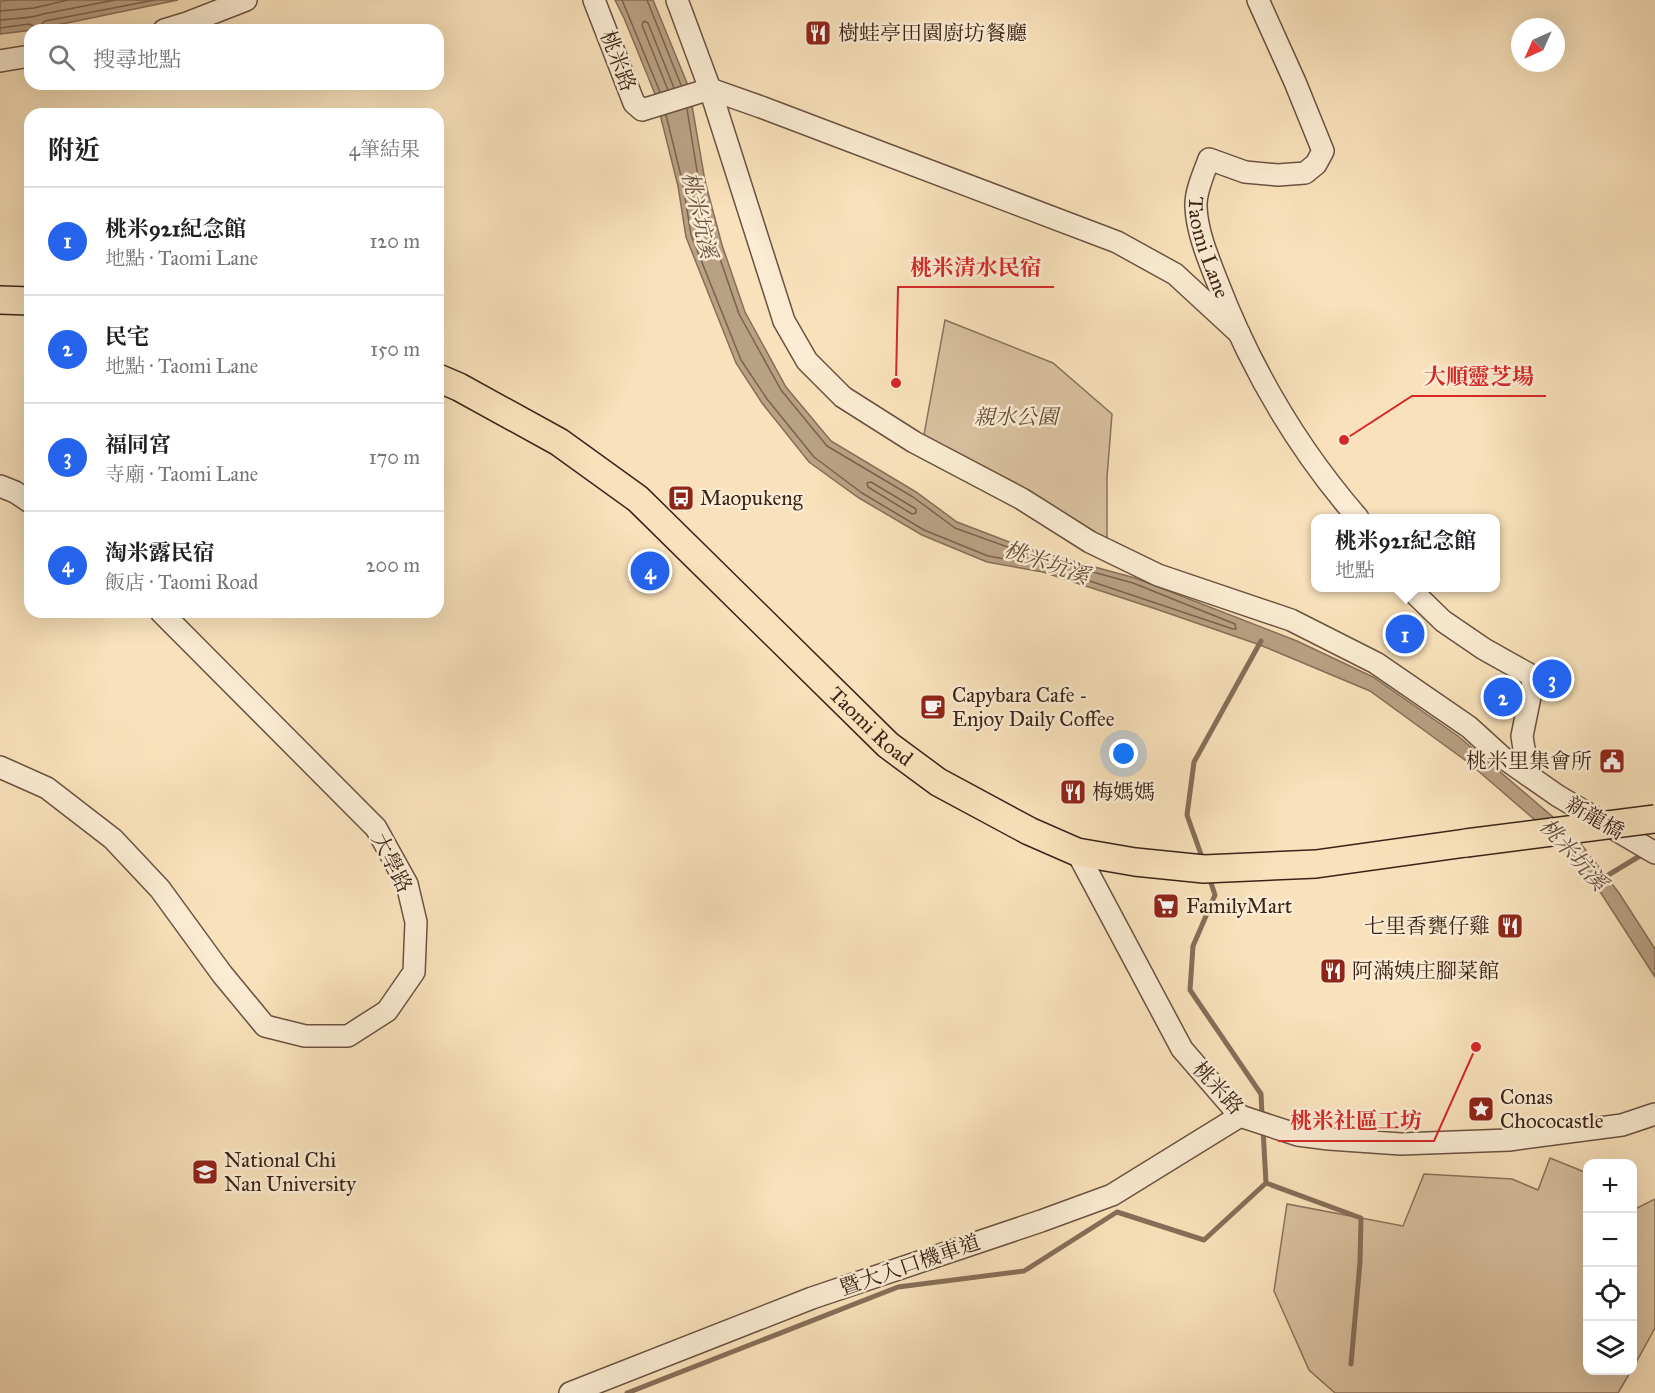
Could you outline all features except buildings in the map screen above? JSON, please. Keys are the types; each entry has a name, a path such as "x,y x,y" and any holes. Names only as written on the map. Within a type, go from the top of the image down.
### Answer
{"main road":[{"path":"0,300 24,301"},
{"name":"Taomi Road","path":"444,381 559,442 638,499 888,745 938,782 1029,831 1077,852"},
{"path":"1077,852 1135,862 1204,869 1316,864 1655,819"}],"street":[{"path":"184,24 246,0"},
{"name":"桃米路","path":"594,0 634,103 642,110 705,91"},
{"name":"新龍橋","path":"677,0 705,91 784,321 807,361 843,397 914,442 1022,499 1090,542 1158,575 1291,620 1376,663 1469,727 1502,758 1558,796 1655,853"},
{"name":"Taomi Lane","path":"1258,0 1323,151 1316,164 1305,173 1278,175 1245,172 1209,159 1195,205 1204,247 1239,333 1263,381 1327,482 1354,514"},
{"path":"0,61 24,57"},
{"path":"705,91 1117,242 1175,274 1239,333"},
{"path":"0,486 24,498"},
{"path":"1413,592 1443,621 1484,649 1534,677 1522,736 1527,775"},
{"name":"大學路","path":"0,767 47,788 113,839 160,889 222,974 265,1026 305,1036 348,1036 387,1011 414,972 416,922 407,884 376,828 167,618"},
{"name":"桃米路","path":"1077,852 1182,1049 1240,1116 1298,1135 1401,1144 1509,1140 1622,1125 1655,1114"},
{"name":"暨大入口機車道","path":"570,1393 812,1298 1112,1195 1240,1116"}],"green space":[{"name":"親水公園","path":"945,320 1053,363 1112,414 1107,477 1107,546 923,440"},
{"path":"1550,1158 1583,1171 1583,1375 1629,1375 1618,1393 1335,1393 1309,1370 1274,1291 1287,1204 1403,1226 1424,1174 1512,1179 1538,1190"},
{"path":"1655,1199 1655,1328 1637,1361 1637,1213 1637,1208"}],"water":[{"path":"178,0 62,24 24,24 24,31 0,34 0,1"},
{"name":"桃米坑溪","path":"615,0 653,0 689,88 705,181 722,245 745,312 786,387 831,441 916,492 957,522 1025,548 1135,578 1297,641 1373,677 1458,736 1574,835 1619,893 1655,949 1655,977 1601,893 1549,832 1469,763 1370,691 1260,645 1156,609 1043,572 987,562 922,535 859,498 809,462 762,403 736,363 686,237 678,186 655,94"}],"waterway":[{"path":"1203,860 1187,815 1194,762 1261,641"},
{"name":"桃米坑溪","path":"1600,880 1643,854"},
{"path":"1209,877 1215,895 1193,946 1190,990 1261,1094 1262,1116"},
{"path":"627,1393 898,1287 1024,1271 1117,1212 1204,1240 1266,1183 1263,1129"},
{"path":"1266,1183 1361,1218 1360,1262 1351,1364"}],"place":[{"name":"樹蛙亭田園廚坊餐廳","path":"818,33"},
{"name":"桃米清水民宿","path":"896,383"},
{"name":"大順靈芝場","path":"1344,440"},
{"name":"Maopukeng","path":"681,498"},
{"name":"淘米露民宿","path":"650,571"},
{"name":"桃米921紀念館","path":"1405,634"},
{"name":"福同宮","path":"1552,679"},
{"name":"民宅","path":"1503,697"},
{"name":"Capybara Cafe - Enjoy Daily Coffee","path":"933,707"},
{"name":"桃米里集會所","path":"1612,761"},
{"name":"梅媽媽","path":"1073,792"},
{"name":"FamilyMart","path":"1166,906"},
{"name":"七里香甕仔雞","path":"1510,926"},
{"name":"阿滿姨庄腳菜館","path":"1333,971"},
{"name":"桃米社區工坊","path":"1476,1047"},
{"name":"Conas Chococastle","path":"1481,1109"},
{"name":"National Chi Nan University","path":"205,1172"}]}
